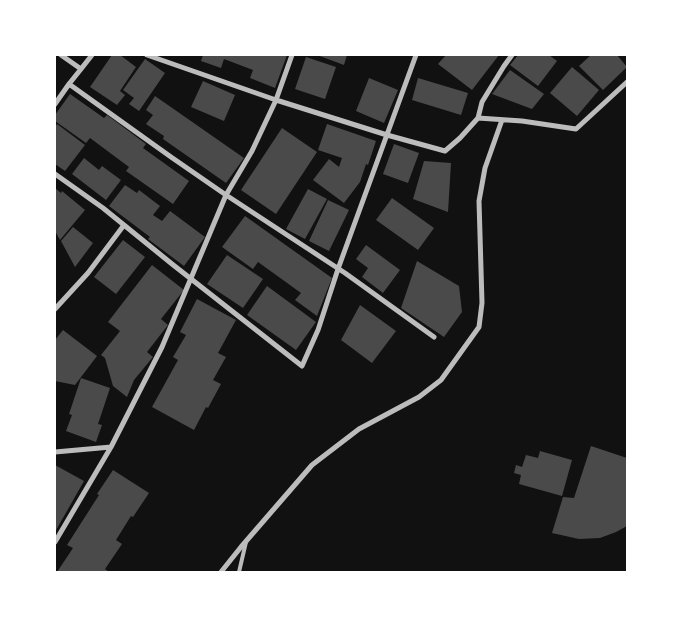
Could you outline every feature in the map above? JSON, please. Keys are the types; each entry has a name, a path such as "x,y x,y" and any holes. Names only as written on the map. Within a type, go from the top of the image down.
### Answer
{"street":[{"path":"61,55 81,69"},
{"path":"55,104 92,55"},
{"path":"147,55 276,100 445,151 478,118 482,102 512,55"},
{"path":"55,542 111,447 162,347 226,195 252,151 276,100 292,55"},
{"path":"55,174 103,208 302,366 318,330 338,269 416,55"},
{"path":"478,118 576,128 627,82"},
{"path":"69,84 171,158 338,269 434,337"},
{"path":"221,572 312,465 359,429 419,397 441,380 478,327 482,303 479,201 485,168 502,120"},
{"path":"55,309 88,273 124,225"},
{"path":"55,452 111,447"}],"lane":[{"path":"239,572 246,542"}],"building":[{"path":"112,55 120,55 136,67 120,91 125,95 117,105 90,87"},
{"path":"203,55 287,55 275,88 250,78 253,70 224,59 221,68 201,61"},
{"path":"317,55 347,55 344,65"},
{"path":"446,55 499,55 472,90 438,64"},
{"path":"518,55 549,55 557,61 538,86 510,65"},
{"path":"591,55 617,55 627,67 603,90 579,66"},
{"path":"306,57 336,67 325,99 295,89"},
{"path":"145,59 165,73 139,111 129,104 134,98 123,90"},
{"path":"572,67 599,90 577,116 550,93"},
{"path":"510,70 544,94 532,109 492,94"},
{"path":"369,78 398,90 384,123 356,111"},
{"path":"418,78 468,93 461,115 412,100"},
{"path":"203,81 235,95 224,121 191,107"},
{"path":"70,94 104,118 107,115 146,144 143,148 189,181 173,204 126,171 129,167 90,138 86,143 55,121 55,115"},
{"path":"155,96 244,158 226,183 163,139 164,136 146,124 153,115 146,110"},
{"path":"57,124 85,145 65,171 55,164 55,127"},
{"path":"327,124 376,141 360,182 344,203 313,180 329,159 339,167 342,158 318,150"},
{"path":"282,128 317,152 276,214 241,190"},
{"path":"394,144 419,153 408,183 383,174"},
{"path":"84,158 99,170 102,166 121,180 106,200 72,174"},
{"path":"424,161 451,163 448,212 413,199"},
{"path":"125,185 137,193 139,190 160,206 153,215 162,221 170,211 205,237 184,266 109,206"},
{"path":"55,188 61,193 62,191 85,210 60,240 55,231"},
{"path":"308,189 327,199 305,239 286,229"},
{"path":"392,198 434,228 418,250 376,220"},
{"path":"328,200 349,210 329,251 309,241"},
{"path":"245,216 332,278 317,316 295,300 301,293 258,262 253,269 222,247"},
{"path":"73,227 93,243 75,267 61,241"},
{"path":"123,240 145,257 116,294 94,277"},
{"path":"366,245 400,270 383,293 362,277 368,268 356,259"},
{"path":"227,255 263,279 243,308 207,284"},
{"path":"417,261 459,286 462,312 444,337 401,308"},
{"path":"152,265 184,290 161,319 168,325 147,352 153,357 134,380 127,397 113,386 105,358 101,355 120,331 108,322"},
{"path":"267,286 316,322 296,350 247,315"},
{"path":"197,299 236,320 218,353 226,357 213,380 221,384 194,430 152,407 178,360 173,357 186,335 180,332"},
{"path":"360,305 396,331 372,363 341,340"},
{"path":"63,330 97,356 75,385 55,381 55,340"},
{"path":"81,378 110,388 98,424 102,425 96,442 66,431 72,415 69,414"},
{"path":"591,446 627,458 627,526 600,538 579,539 552,533 563,497 574,498"},
{"path":"540,451 572,460 562,496 519,484 521,475 514,473 516,465 522,467 526,455 538,458"},
{"path":"55,465 84,481 55,532"},
{"path":"113,470 149,493 133,517 131,516 116,540 122,544 105,569 109,572 57,572 73,548 67,545"}]}
